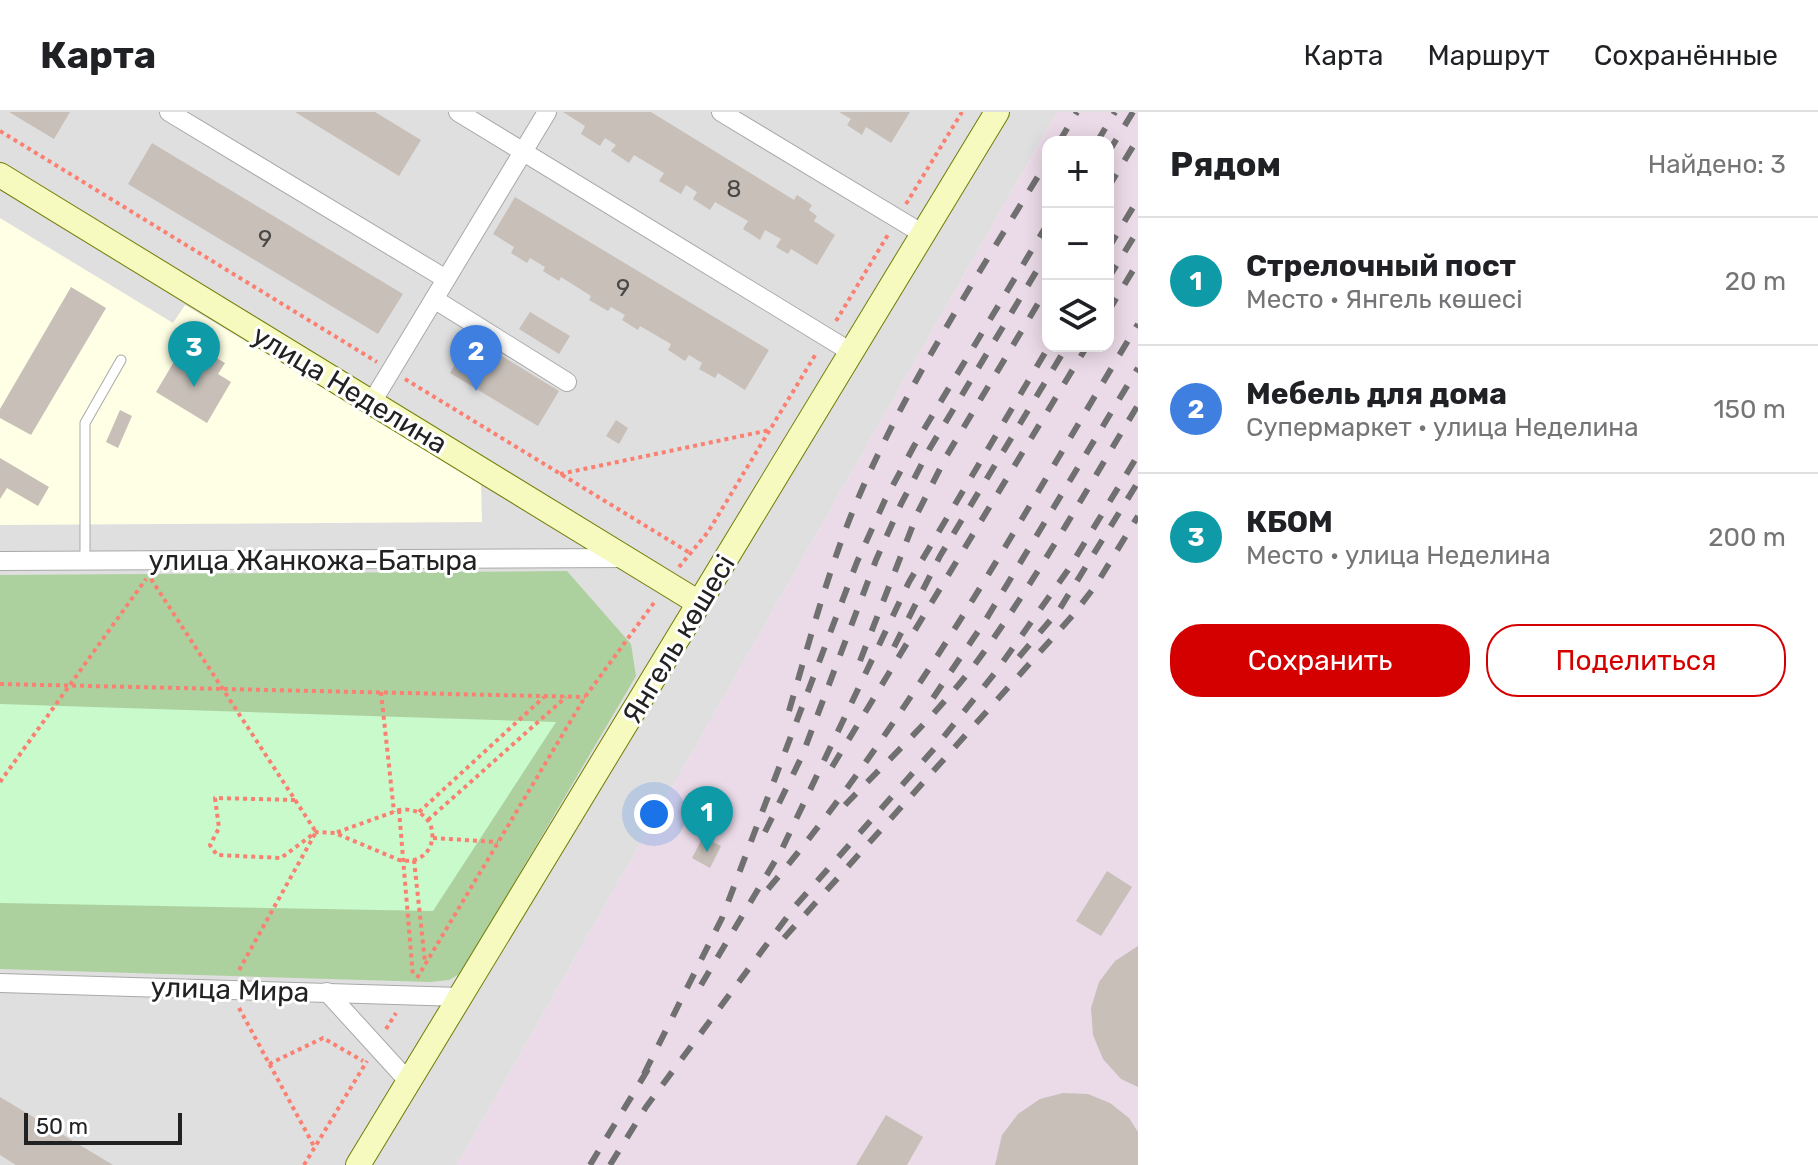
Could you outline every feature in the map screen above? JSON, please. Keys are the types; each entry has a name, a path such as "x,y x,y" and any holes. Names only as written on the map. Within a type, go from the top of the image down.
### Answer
{"street":[{"path":"169,112 446,279"},
{"path":"458,112 851,352"},
{"path":"372,402 547,112"},
{"path":"721,112 923,234"},
{"name":"Янгель көшесі","path":"358,1165 997,112"},
{"name":"улица Неделина","path":"0,175 699,603"},
{"path":"434,299 567,382"},
{"name":"улица Жанкожа-Батыра","path":"0,561 627,558"},
{"name":"улица Мира","path":"0,983 461,997"},
{"path":"327,992 409,1082"}],"lane":[{"path":"85,561 85,423 121,360"}],"path":[{"path":"381,692 397,811 413,983 585,697 708,532 962,112"},
{"path":"0,131 690,553"},
{"path":"560,474 770,430"},
{"path":"0,782 149,575 316,832"},
{"path":"0,684 585,697"},
{"path":"419,812 545,696"},
{"path":"428,820 566,697"},
{"path":"295,800 215,798 219,828 210,845 217,855 281,858 316,832 335,833 402,862 414,860 427,852 433,838 428,820 419,812 397,811 335,833"},
{"path":"315,1148 228,989 316,832"},
{"path":"433,838 498,842"},
{"path":"414,860 425,964"},
{"path":"304,1165 406,995"},
{"path":"269,1064 323,1038 365,1063"}],"shaded area":[{"path":"0,112 1057,112 457,1165 0,1165"},
{"path":"1057,112 1138,112 1138,1165 457,1165 1042,138 1042,352 1114,352 1114,136 1043,136"},
{"path":"0,218 173,323 185,305 481,482 482,522 0,525"}],"green space":[{"path":"567,571 631,644 636,676 461,973 449,980 430,982 0,969 0,575"},
{"path":"0,704 556,722 433,911 0,903"}],"building":[{"path":"9,112 70,112 54,139"},
{"path":"295,112 375,112 421,140 399,176"},
{"path":"563,112 651,112 794,200 797,195 812,205 809,210 817,216 814,221 835,235 817,265 791,249 788,254 776,247 781,239 765,230 760,240 743,229 748,221 715,202 710,210 693,199 697,192 686,185 681,194 659,181 664,173 634,155 629,163 611,151 616,145 605,138 600,146 581,134 585,126"},
{"path":"839,112 910,112 891,143 866,127 862,135 847,125 851,119"},
{"path":"152,143 403,294 378,334 128,184"},
{"path":"515,197 769,350 745,390 718,373 715,378 699,369 702,363 689,355 685,361 668,350 671,344 640,326 638,330 622,320 625,315 611,307 608,311 589,300 591,296 561,277 559,281 530,258 527,263 511,253 514,247 493,234"},
{"path":"71,287 106,308 31,435 0,418 0,409"},
{"path":"530,312 570,336 559,354 519,329"},
{"path":"471,337 559,391 538,426 450,373"},
{"path":"198,347 225,363 218,374 231,382 207,423 156,392 181,350 192,357"},
{"path":"120,410 132,416 118,448 106,442"},
{"path":"616,420 628,428 619,444 606,436"},
{"path":"0,458 49,487 38,506 7,488 0,499"},
{"path":"703,837 721,846 710,868 692,858"},
{"path":"1107,871 1132,887 1101,936 1076,921"},
{"path":"1138,946 1138,1087 1121,1079 1103,1059 1093,1035 1091,1008 1099,982 1115,961"},
{"path":"1063,1093 1088,1094 1110,1103 1129,1118 1138,1132 1138,1165 995,1165 1002,1135 1018,1114 1040,1099"},
{"path":"0,1097 113,1165 16,1165 0,1155"},
{"path":"886,1115 923,1137 907,1165 856,1165"}],"railway":[{"path":"1063,136 1077,112"},
{"path":"1101,136 1115,112"},
{"path":"1114,143 1133,112"},
{"path":"1114,178 1138,138"},
{"path":"789,711 841,542 883,444 950,320 1042,170"},
{"path":"1114,239 1138,199"},
{"path":"1114,269 1138,230"},
{"path":"644,1074 722,918 857,562 885,500 1042,233"},
{"path":"765,832 802,756 876,560 901,504 930,448 1042,262"},
{"path":"1114,302 1138,262"},
{"path":"860,661 918,512 947,455 1042,297"},
{"path":"768,889 821,823 918,685 1008,542 1138,324"},
{"path":"701,985 781,851 909,582 1045,352"},
{"path":"894,647 940,556 1063,352"},
{"path":"832,767 1083,352"},
{"path":"933,698 985,621 1138,368"},
{"path":"845,805 975,664 1030,584 1138,405"},
{"path":"610,1165 646,1107 796,905 934,749 995,673 1068,570 1138,455"},
{"path":"1019,657 1059,610 1138,482"},
{"path":"784,938 1073,615 1096,585 1138,516"},
{"path":"590,1165 650,1066"}],"place":[{"name":"КБОМ","path":"194,387"},
{"name":"Мебель для дома","path":"476,391"},
{"name":"Стрелочный пост","path":"707,852"}]}
